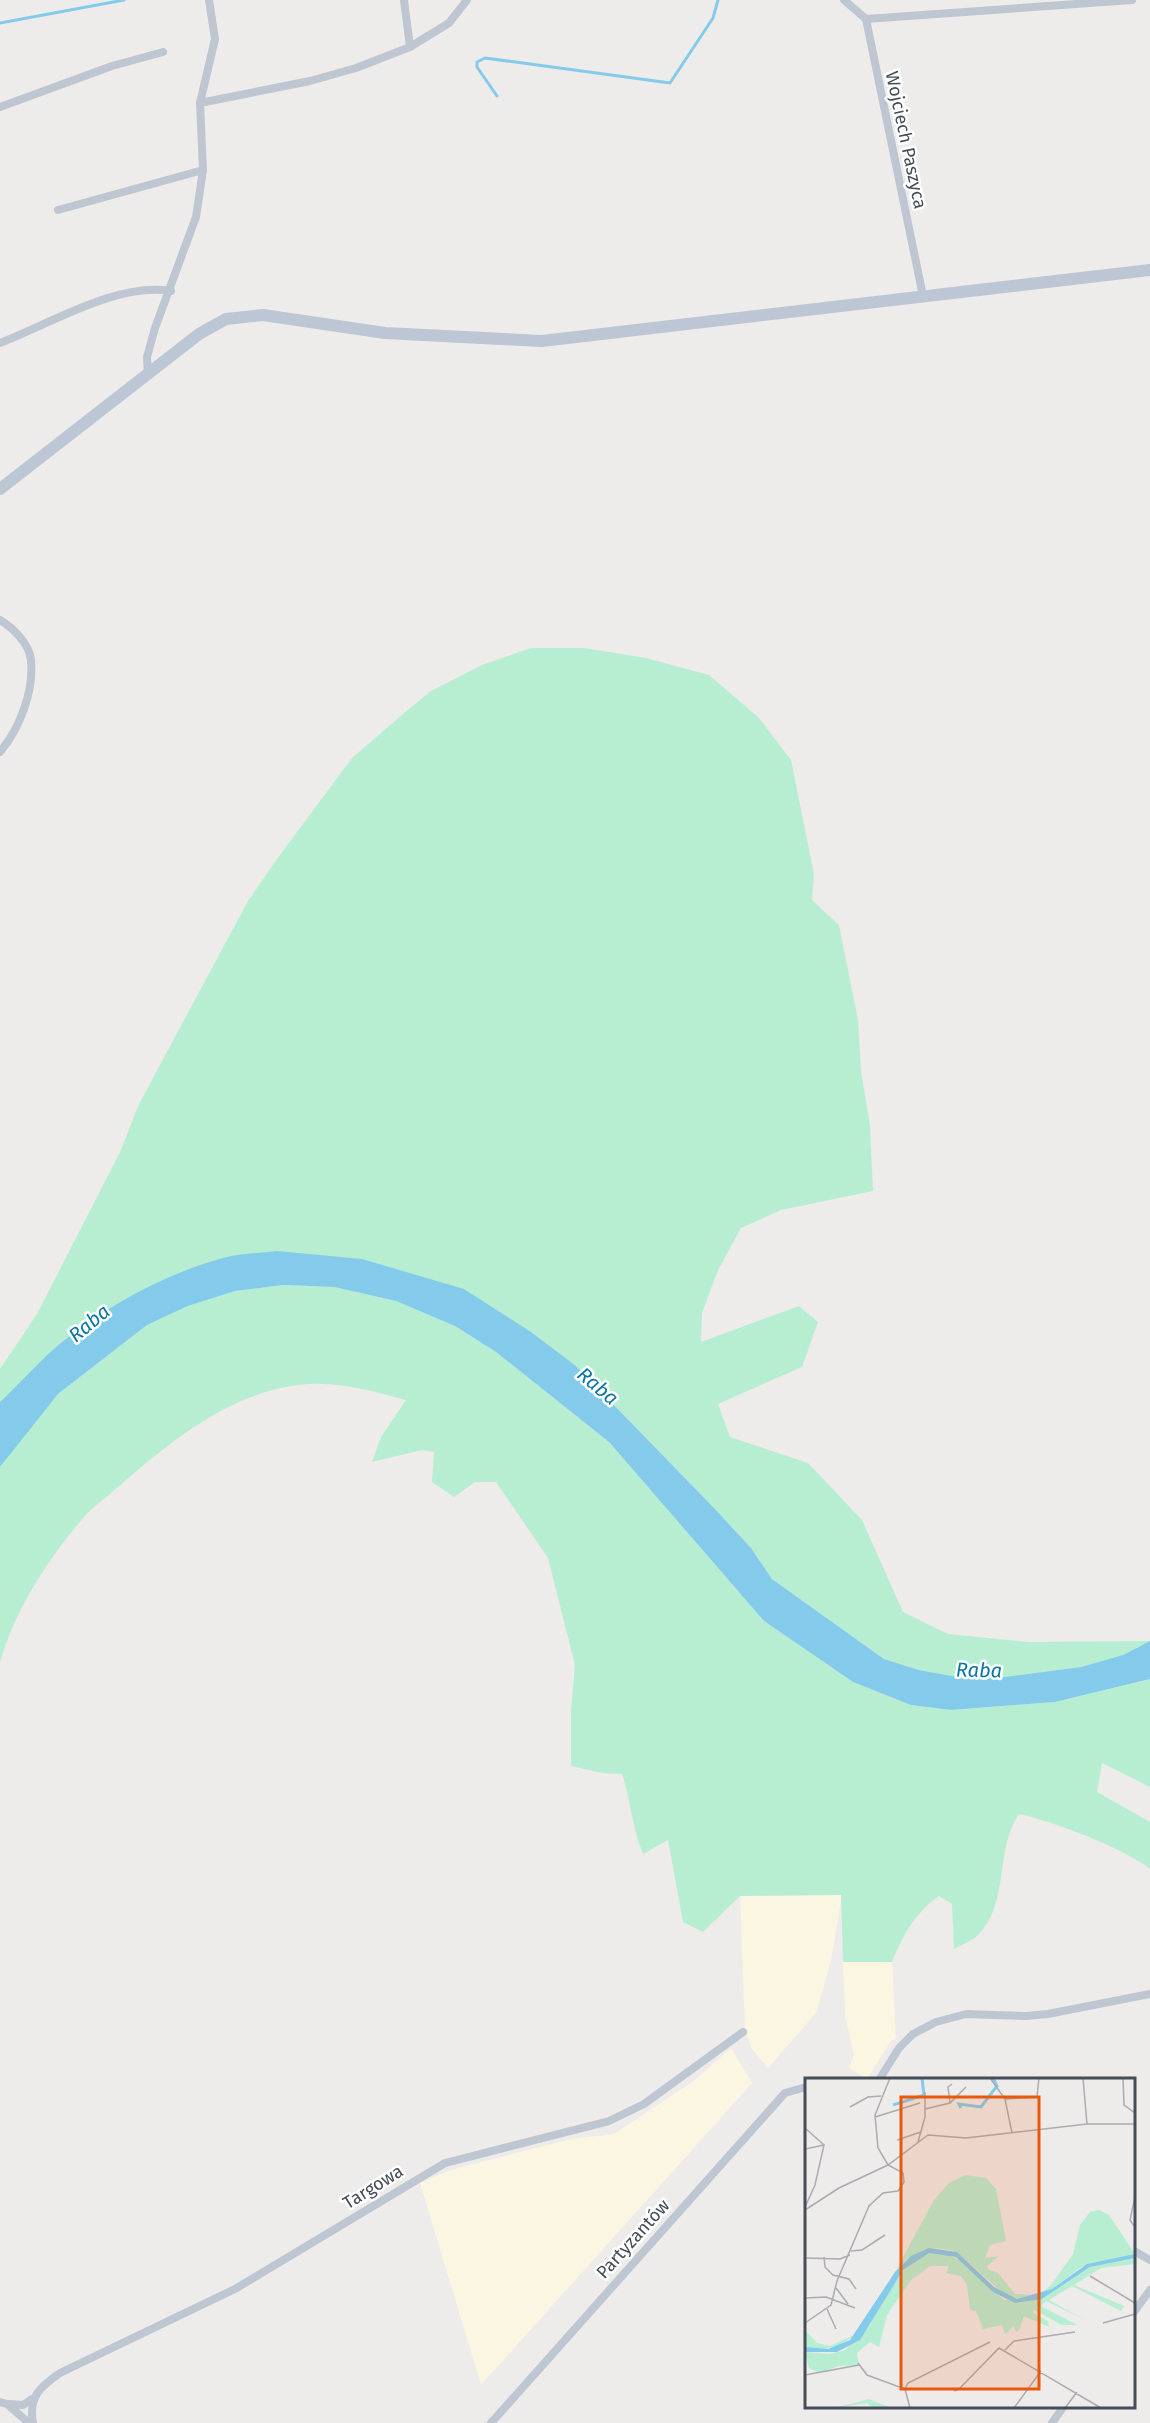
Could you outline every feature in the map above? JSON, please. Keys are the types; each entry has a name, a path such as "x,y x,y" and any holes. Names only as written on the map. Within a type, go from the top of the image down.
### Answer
{"street":[{"path":"148,375 147,357 155,328 171,291 196,216 203,170 200,104 215,39 209,0"},
{"path":"404,0 410,47"},
{"path":"200,104 310,81 356,68 410,47 449,23 467,0"},
{"path":"844,0 866,19 1132,0"},
{"name":"Wojciech Paszyca","path":"866,19 923,296"},
{"path":"0,107 112,66 163,52"},
{"path":"58,210 203,170"},
{"path":"0,489 199,334 226,319 263,315 385,333 542,341 1150,270"},
{"path":"0,343 104,299 156,288 171,291"},
{"path":"0,620 15,629 31,658 27,705 0,752"},
{"path":"880,2078 899,2048 913,2034 936,2022 966,2014 1026,2016 1048,2014 1150,1994"},
{"name":"Targowa","path":"32,2399 39,2388 60,2373 235,2289 444,2163 609,2121 644,2104 743,2032"},
{"name":"Partyzantów","path":"491,2423 785,2093 805,2088"},
{"path":"1135,2252 1150,2260"},
{"path":"1135,2311 1150,2290"},
{"path":"4,2403 23,2405 32,2399"},
{"path":"31,2423 32,2399"},
{"path":"4,2403 31,2423"},
{"path":"1052,2423 1063,2408"}],"shaded area":[{"path":"842,1895 831,1961 816,2013 768,2068 752,2049 745,2030 740,1896"},
{"path":"843,1962 892,1962 896,2039 891,2041 868,2078 849,2068 854,2055 845,2015"},
{"path":"731,2048 752,2083 481,2385 420,2183 451,2170 571,2139 614,2134 695,2080"}],"green space":[{"path":"531,648 584,648 646,658 709,675 759,718 791,760 814,874 812,900 839,925 858,1020 861,1071 870,1125 873,1191 781,1210 741,1228 718,1270 702,1313 701,1342 799,1306 818,1322 802,1367 718,1404 730,1437 808,1463 862,1520 903,1612 948,1634 1028,1642 1150,1641 1123,1655 1081,1667 1004,1677 963,1678 919,1670 884,1659 772,1579 751,1548 576,1366 464,1289 187,1271 141,1291 89,1323 56,1348 0,1402 0,1369 37,1314 120,1152 139,1104 248,901 277,859 352,758 403,714 431,691 482,665"},
{"path":"283,1285 334,1287 396,1301 455,1326 496,1352 609,1442 764,1621 853,1682 911,1705 951,1710 1055,1702 1150,1679 1150,1787 1102,1763 1097,1792 1150,1822 1150,1869 1087,1836 1019,1814 1011,1829 998,1892 988,1922 976,1937 954,1949 952,1904 939,1896 911,1925 892,1962 843,1962 841,1895 740,1896 703,1932 683,1922 668,1840 643,1854 622,1774 602,1773 571,1766 571,1710 575,1665 548,1558 496,1482 475,1482 454,1497 432,1482 434,1452 422,1450 372,1462 381,1437 406,1400 353,1387 312,1384 273,1390 227,1408 205,1420 164,1449 84,1517 71,1533 46,1567 24,1603 0,1662 0,1468 23,1436 58,1394 147,1325 188,1306 235,1291"}],"water":[{"name":"Raba","path":"277,1251 362,1259 464,1289 531,1332 576,1366 751,1548 772,1579 884,1659 919,1670 963,1678 1004,1677 1081,1667 1123,1655 1150,1641 1150,1679 1055,1702 951,1710 911,1705 853,1682 764,1621 609,1442 496,1352 455,1326 396,1301 334,1287 283,1285 235,1291 188,1306 147,1325 58,1394 0,1467 0,1402 56,1347 75,1332 117,1304 185,1271 231,1256"}],"waterway":[{"path":"0,23 124,0"},
{"path":"497,96 477,67 477,62 485,58 670,83 713,18 718,0"}]}
